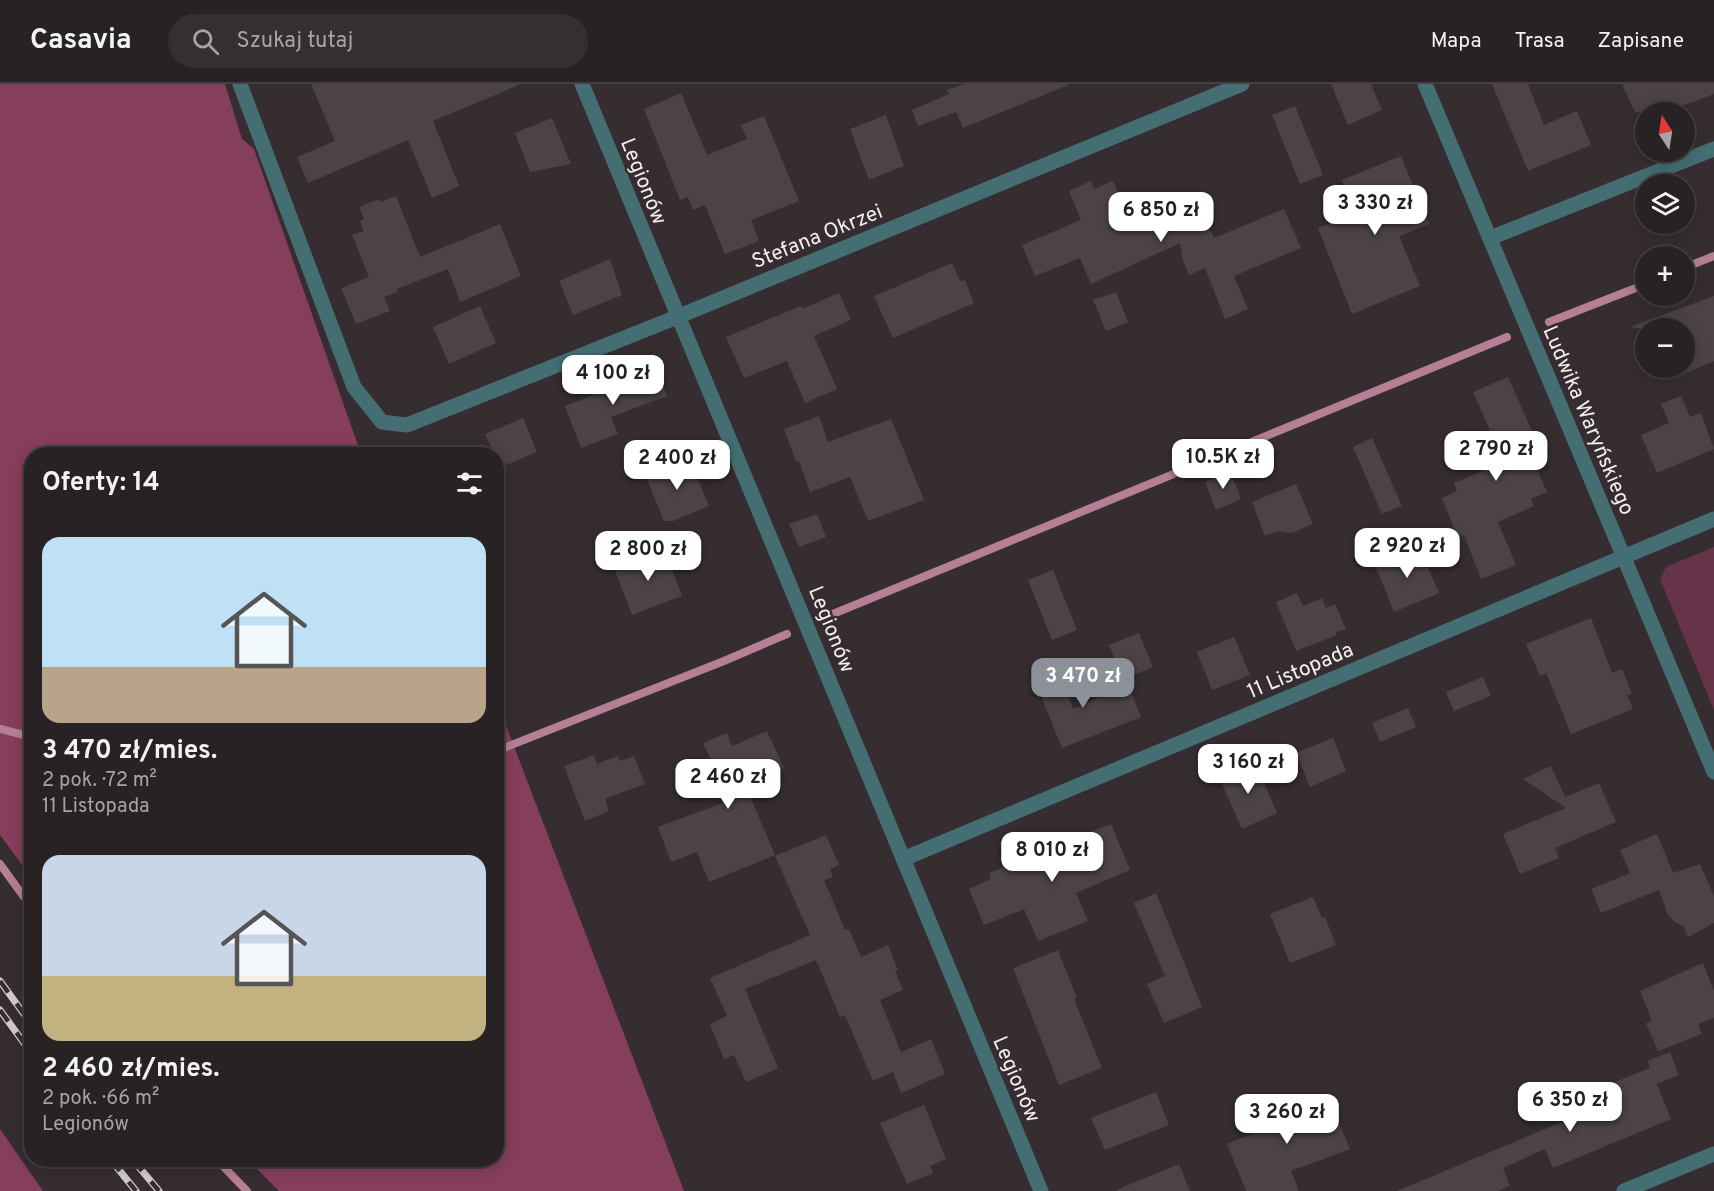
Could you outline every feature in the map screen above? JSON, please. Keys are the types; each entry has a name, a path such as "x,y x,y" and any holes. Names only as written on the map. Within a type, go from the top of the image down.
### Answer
{"street":[{"name":"Stefana Okrzei","path":"240,84 354,387 382,422 408,425 677,317 1242,84"},
{"name":"Legionów","path":"582,84 1041,1191"},
{"name":"Ludwika Waryńskiego","path":"1425,84 1714,772"},
{"path":"1490,238 1714,149"},
{"name":"11 Listopada","path":"903,859 1714,519"},
{"path":"1624,1191 1714,1154"}],"shaded area":[{"path":"0,84 225,84 242,139 254,149 359,447 24,447 24,868 0,835"},
{"path":"1714,547 1714,710 1660,579 1666,567"},
{"path":"504,720 684,1191 279,1191 255,1167 504,1167"},
{"path":"0,1129 24,1164 24,1167 26,1167 43,1191 0,1191"}],"building":[{"path":"311,84 521,84 433,121 459,186 432,198 408,140 308,183 297,157 335,141"},
{"path":"964,84 1068,85 963,128 956,112 918,126 912,110 949,94 947,90"},
{"path":"1331,84 1371,84 1382,110 1348,125"},
{"path":"1492,84 1528,84 1544,125 1577,111 1591,145 1528,171"},
{"path":"1622,84 1714,84 1714,94 1693,102 1635,102 1635,112"},
{"path":"681,93 707,155 747,139 741,125 764,116 799,201 751,220 759,241 725,254 705,205 693,210 688,197 680,200 644,109"},
{"path":"1295,106 1323,175 1300,184 1272,115"},
{"path":"886,115 904,166 869,180 850,129"},
{"path":"552,118 571,164 530,172 515,133"},
{"path":"1401,156 1429,224 1399,236 1420,286 1352,314 1318,228 1356,213 1342,180"},
{"path":"1091,181 1094,189 1113,181 1131,226 1193,200 1202,221 1206,220 1214,238 1284,209 1301,248 1234,276 1248,309 1225,319 1205,268 1189,275 1183,261 1180,243 1091,284 1080,258 1035,276 1022,245 1081,220 1069,191"},
{"path":"396,196 420,257 500,224 521,276 460,302 448,269 397,289 398,292 384,297 390,311 356,324 341,288 369,277 352,235 364,231 360,221 364,219 359,207 379,199 380,202"},
{"path":"610,259 622,295 573,315 559,281"},
{"path":"952,263 960,281 965,280 974,303 893,338 874,296"},
{"path":"1116,292 1128,322 1106,331 1093,300"},
{"path":"839,293 851,320 814,336 837,389 805,403 787,361 744,378 726,337"},
{"path":"1714,296 1714,361 1695,369 1695,318 1654,318 1687,306 1695,306 1695,303"},
{"path":"480,306 496,343 449,364 433,327"},
{"path":"654,366 667,396 611,417 618,434 581,448 565,406 622,384 620,379"},
{"path":"1508,377 1532,431 1522,435 1547,492 1531,499 1534,506 1498,522 1516,565 1481,579 1464,535 1458,538 1442,498 1457,491 1454,483 1497,465 1489,449 1497,446 1473,392"},
{"path":"1681,396 1690,417 1701,413 1714,449 1657,473 1641,435 1669,423 1661,404"},
{"path":"819,416 828,442 891,419 924,500 868,521 850,477 810,492 784,429"},
{"path":"523,418 537,452 504,466 504,447 491,447 485,434"},
{"path":"1372,438 1402,506 1382,514 1353,447"},
{"path":"689,459 709,506 673,521 664,521 646,477"},
{"path":"1230,471 1241,499 1216,510 1205,482"},
{"path":"1296,484 1313,524 1292,533 1278,531 1265,536 1252,502"},
{"path":"817,514 826,537 799,547 789,524"},
{"path":"1419,547 1439,593 1394,612 1375,565"},
{"path":"664,549 682,596 632,615 614,568"},
{"path":"1053,570 1077,630 1052,640 1028,580"},
{"path":"1297,593 1303,606 1322,598 1326,608 1335,604 1346,629 1336,632 1337,635 1296,651 1276,602"},
{"path":"1591,618 1612,673 1622,669 1632,694 1627,695 1633,709 1571,734 1546,673 1540,676 1526,644"},
{"path":"1139,633 1153,667 1123,679 1109,645"},
{"path":"1234,637 1250,675 1212,690 1197,652"},
{"path":"1054,662 1073,709 1128,684 1141,717 1062,748 1031,671"},
{"path":"1483,677 1491,696 1454,711 1446,692"},
{"path":"1408,708 1416,727 1380,742 1372,723"},
{"path":"767,731 784,768 745,784 775,855 709,882 697,852 671,862 658,827 723,803 707,767 713,764 703,743 727,733 732,746"},
{"path":"1333,738 1346,771 1310,787 1296,753"},
{"path":"594,755 597,764 618,756 620,761 634,756 645,784 605,799 609,811 585,821 564,766"},
{"path":"1256,764 1277,813 1242,829 1218,775 1238,767 1240,771"},
{"path":"1551,766 1565,797 1599,783 1616,822 1555,848 1559,858 1520,874 1503,834 1566,808 1523,779"},
{"path":"1111,824 1130,870 1076,893 1088,921 1038,941 1024,909 984,925 969,889 991,879 989,873"},
{"path":"1657,834 1673,873 1700,864 1714,896 1714,923 1688,937 1684,927 1668,915 1659,890 1601,913 1591,889 1630,873 1620,850"},
{"path":"826,835 839,865 830,869 833,877 824,880 845,930 849,929 861,957 888,945 898,970 895,971 903,990 880,1000 901,1052 931,1039 945,1074 901,1093 893,1072 873,1081 845,1015 840,1017 816,960 745,989 778,1068 746,1082 734,1055 724,1059 710,1024 727,1016 710,978 810,935 775,856"},
{"path":"1156,893 1202,1007 1164,1023 1147,984 1165,976 1134,903"},
{"path":"1313,897 1322,918 1325,917 1336,945 1290,963 1270,914"},
{"path":"1058,950 1077,998 1074,999 1102,1068 1059,1085 1013,968"},
{"path":"1703,963 1714,991 1714,1018 1698,1024 1702,1034 1658,1051 1646,1023 1652,1021 1640,991"},
{"path":"1670,1052 1679,1075 1657,1084 1671,1119 1553,1168 1545,1149 1503,1168 1510,1186 1497,1191 1397,1191 1607,1103 1600,1088 1650,1068 1647,1061"},
{"path":"1156,1092 1169,1125 1105,1150 1091,1118"},
{"path":"1327,1094 1350,1149 1291,1171 1299,1191 1246,1191 1227,1144 1257,1132 1251,1117 1293,1102 1295,1108"},
{"path":"924,1105 946,1159 930,1166 933,1173 907,1184 880,1123"},
{"path":"1179,1164 1190,1191 1116,1191 1116,1190"}],"waterway":[{"path":"1695,264 1714,256"},
{"path":"1549,322 1635,288"},
{"path":"828,616 1507,337"},
{"path":"504,748 787,634"},
{"path":"0,729 24,735"},
{"path":"0,864 24,897"},
{"path":"224,1167 247,1191"}],"railway":[{"path":"0,981 24,1014"},
{"path":"0,1010 24,1043"},
{"path":"117,1167 136,1191"},
{"path":"139,1167 159,1191"}]}
